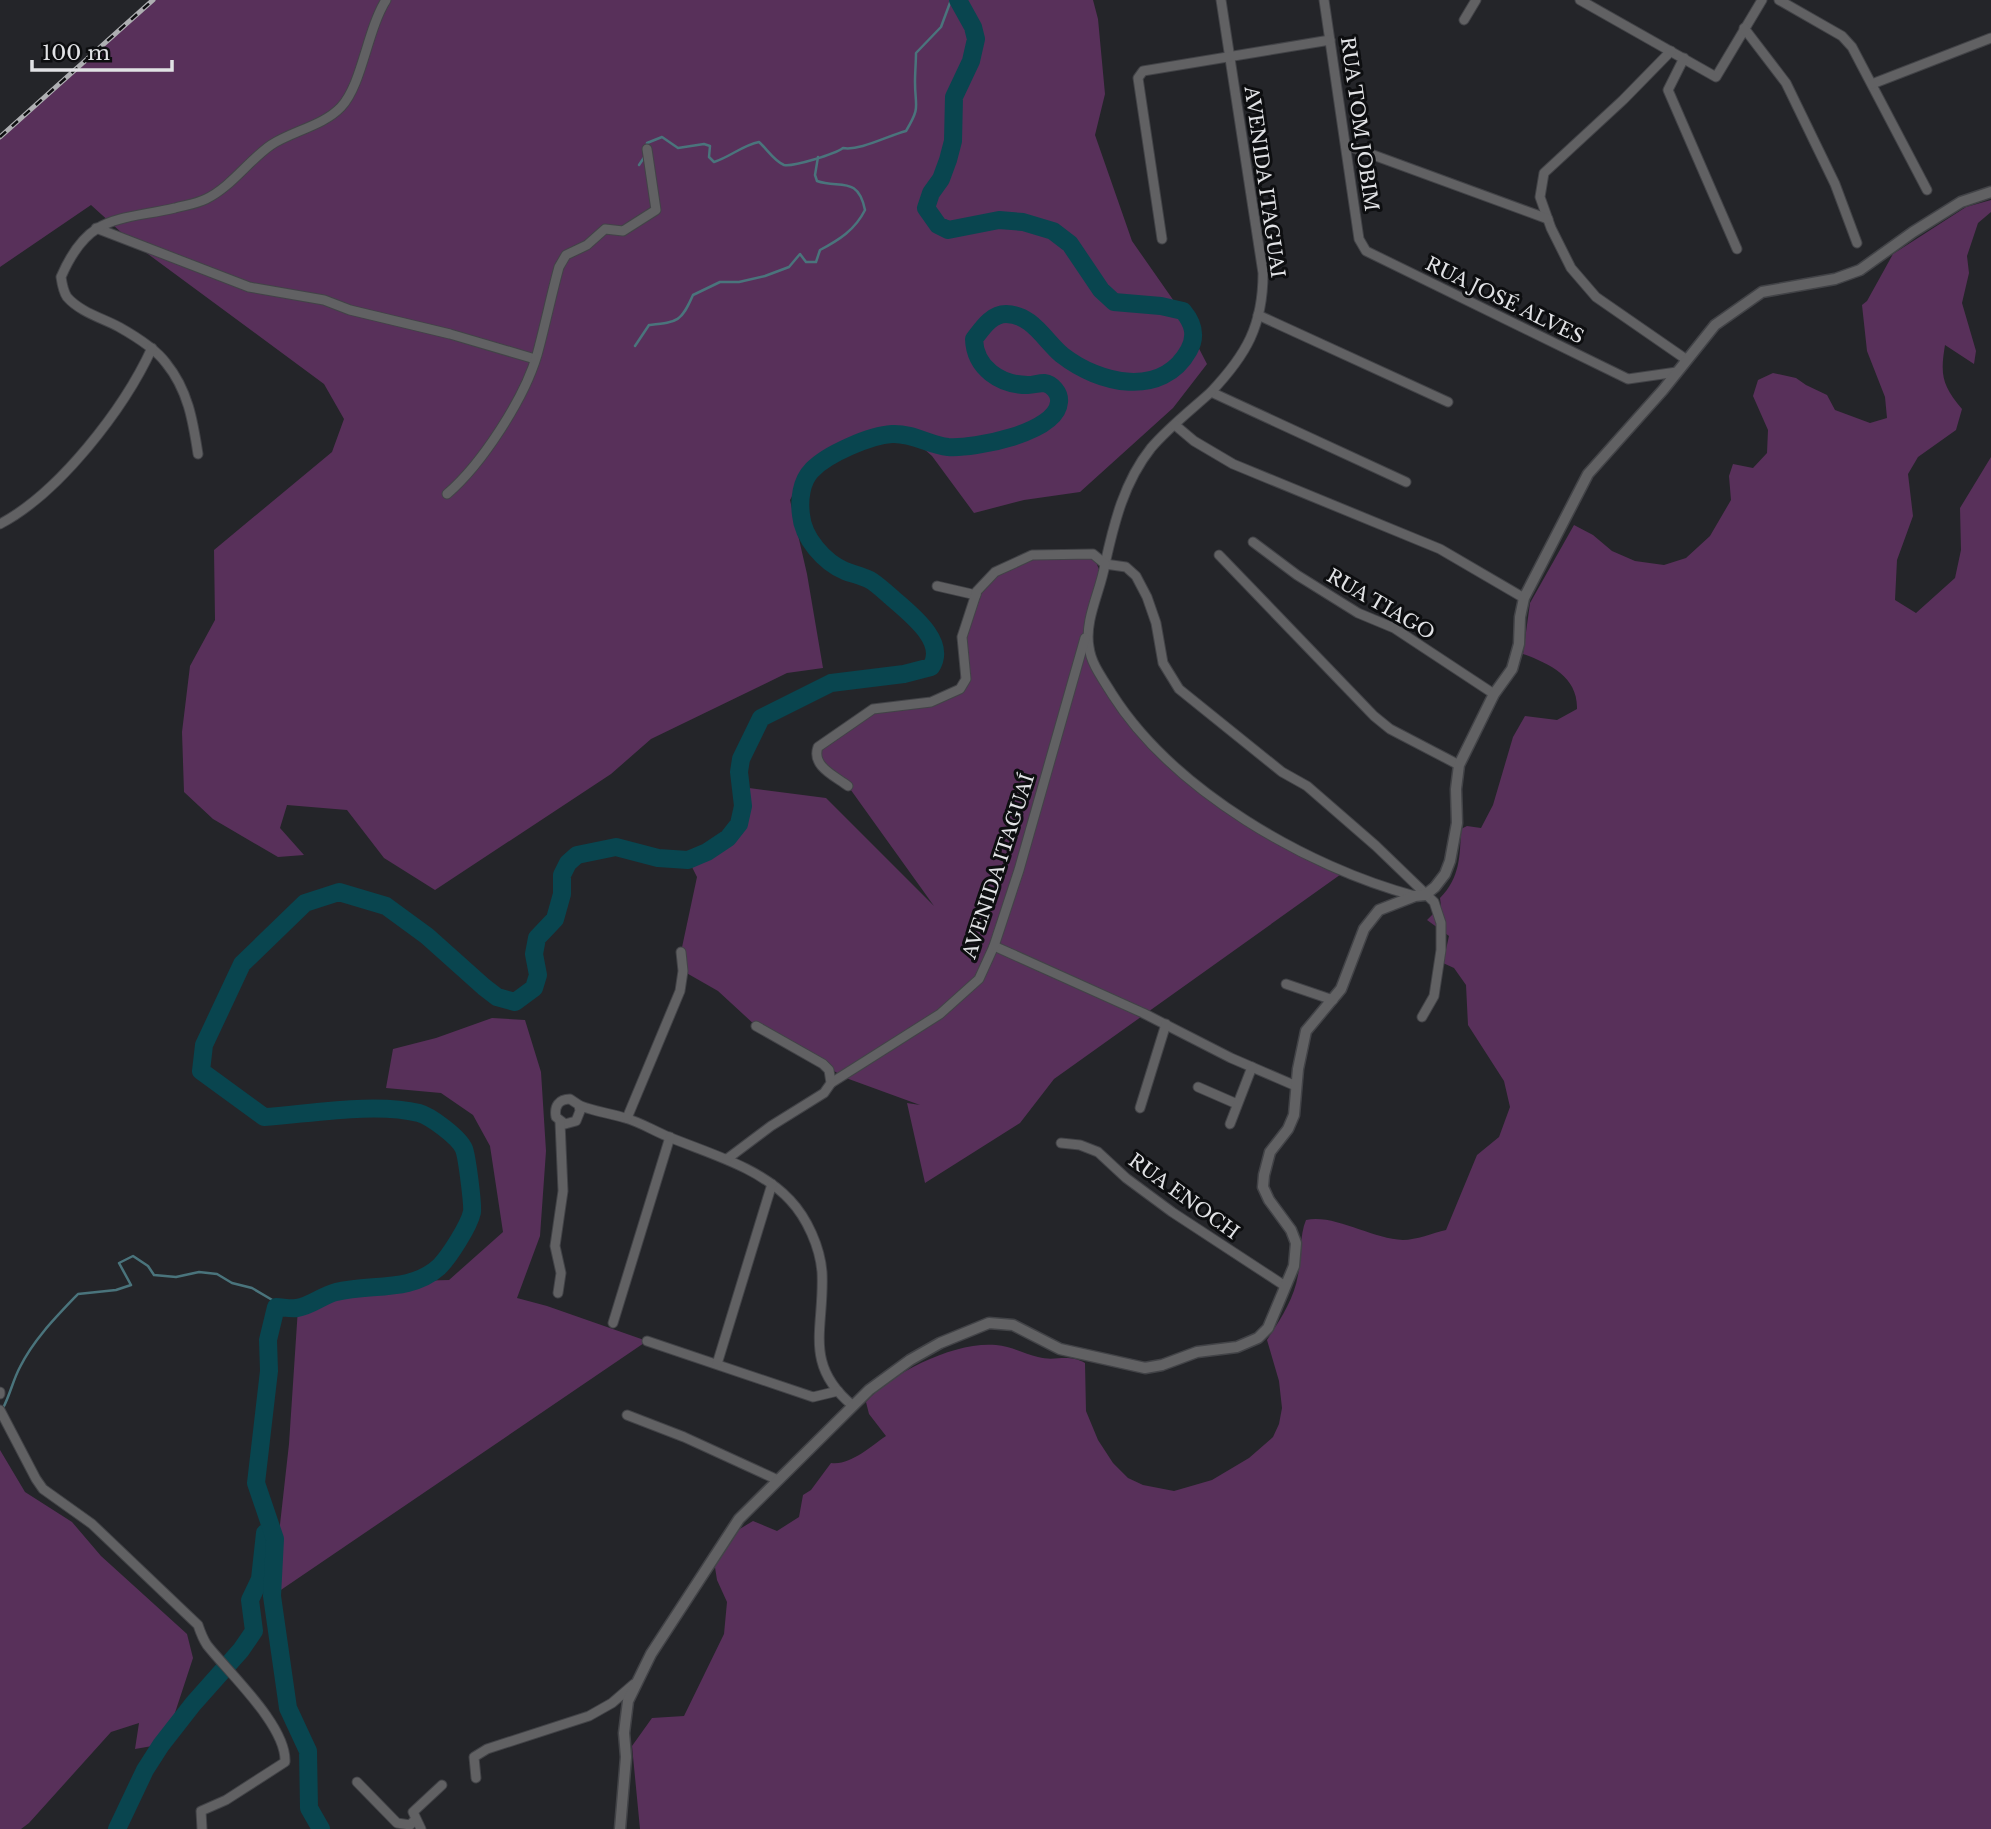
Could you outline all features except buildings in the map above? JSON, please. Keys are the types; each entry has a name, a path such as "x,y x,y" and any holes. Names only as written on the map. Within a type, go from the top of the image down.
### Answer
{"street":[{"path":"198,454 188,402 166,362 152,348 119,327 75,305 66,295 61,277 76,247 96,228 118,218 208,198 272,145 339,110 354,86 369,38 386,0"},
{"name":"AVENIDA ITAGUAI","path":"1211,392 1234,367 1251,339 1263,293 1263,273 1221,0"},
{"name":"RUA TOM JOBIM","path":"1324,0 1359,239 1366,251"},
{"path":"1464,20 1476,0"},
{"path":"1580,0 1716,77 1762,0"},
{"path":"1779,0 1799,4 1842,36 1852,47 1927,190"},
{"path":"1744,28 1786,83 1835,184 1857,243"},
{"path":"1872,84 1991,38"},
{"path":"1162,239 1139,74 1143,71 1330,40"},
{"path":"1671,51 1544,173 1540,197 1572,268 1596,296 1687,360"},
{"path":"1684,58 1668,90 1737,249"},
{"path":"1346,145 1548,219"},
{"path":"447,494 464,479 491,445 524,389 535,359 559,267 566,255 587,245 605,229 623,231 656,210 647,149"},
{"path":"620,1829 628,1701 651,1654 739,1519 852,1405 910,1360 940,1343 989,1322 1013,1325 1060,1349 1145,1368 1162,1365 1197,1352 1237,1347 1258,1338 1268,1328 1294,1266 1296,1243 1291,1230 1269,1200 1264,1187 1264,1175 1270,1152 1288,1129 1294,1115 1296,1086 1306,1031 1334,1000 1367,923 1379,909 1435,887 1444,874 1450,862 1457,823 1456,789 1459,765 1494,694 1513,669 1519,644 1524,598 1588,474 1715,325 1762,292 1835,279 1860,270 1961,202 1991,192"},
{"path":"96,228 249,287 324,300 350,310 450,334 535,359"},
{"name":"RUA JOSÉ ALVES","path":"1366,251 1628,379 1677,372"},
{"path":"1258,316 1448,402"},
{"path":"0,524 22,512 78,458 143,368 152,348"},
{"path":"1105,564 1111,535 1128,484 1152,447 1211,392 1406,482"},
{"path":"1175,425 1194,441 1233,464 1440,549 1524,598"},
{"name":"RUA TIAGO","path":"1253,542 1297,575 1358,613 1394,628 1494,694"},
{"path":"848,786 818,762 818,747 873,709 931,702 960,689 966,679 962,637 976,595 986,579 1032,555 1093,554 1105,564 1126,566 1136,576 1156,623 1163,663 1179,690 1282,772 1307,786 1376,846 1420,895"},
{"path":"1219,555 1390,730 1459,765"},
{"name":"AVENIDA ITAGUAÍ","path":"727,1159 771,1126 824,1093 831,1083 940,1014 979,979 994,946 1019,870 1105,564"},
{"path":"937,586 976,595"},
{"path":"1088,630 1094,664 1127,717 1175,768 1260,830 1378,886 1420,895 1434,902 1441,923 1441,950 1434,996 1422,1017"},
{"path":"994,946 1296,1086"},
{"path":"628,1118 680,991 683,971 681,952"},
{"path":"1286,984 1334,1000"},
{"path":"1140,1108 1166,1024"},
{"path":"756,1026 823,1064 830,1070 831,1083"},
{"path":"1230,1124 1252,1067"},
{"path":"1198,1087 1237,1104"},
{"path":"558,1293 561,1273 555,1246 563,1191 560,1122 555,1112 560,1102 570,1099 579,1105 628,1118 727,1159 772,1184 799,1211 819,1254 822,1273 820,1359 827,1377 852,1405"},
{"path":"560,1122 565,1124 576,1121 579,1105"},
{"path":"613,1323 670,1137"},
{"name":"RUA ENOCH","path":"1061,1143 1080,1145 1098,1152 1126,1178 1172,1212 1285,1286"},
{"path":"718,1364 772,1184"},
{"path":"648,1341 813,1397 838,1391"},
{"path":"2,1415 43,1489 92,1524 198,1625 206,1643 238,1679 268,1720 286,1752 285,1762 226,1800 201,1811 202,1829"},
{"path":"627,1415 684,1437 778,1480"},
{"path":"476,1778 474,1757 487,1749 589,1716 612,1703 640,1678"},
{"path":"358,1783 397,1824 410,1825 415,1819"},
{"path":"421,1829 413,1812 442,1785"}],"shaded area":[{"path":"153,0 1093,0 1098,19 1105,94 1095,135 1132,241 1176,304 1207,364 1173,408 1080,492 1024,500 974,513 932,456 914,440 870,437 803,476 790,500 807,574 823,668 787,673 651,739 611,774 435,890 384,858 347,810 287,805 280,828 304,855 278,857 213,819 184,792 182,732 190,666 215,620 214,550 332,452 344,419 324,384 133,243 91,205 0,267 0,137"},
{"path":"1991,200 1991,212 1978,223 1967,256 1969,273 1962,303 1976,351 1974,364 1945,345 1944,379 1962,409 1956,430 1918,457 1908,474 1913,516 1897,560 1895,600 1916,613 1955,578 1961,550 1960,508 1991,457 1991,1829 640,1829 632,1746 652,1718 684,1716 724,1634 727,1602 717,1580 714,1561 738,1530 753,1521 777,1531 799,1517 803,1495 811,1490 831,1463 853,1458 886,1436 869,1414 866,1402 877,1391 926,1361 944,1353 980,1345 1012,1348 1044,1358 1079,1360 1085,1363 1086,1411 1098,1440 1113,1463 1128,1478 1143,1485 1174,1491 1212,1480 1249,1458 1273,1437 1282,1408 1279,1381 1267,1340 1293,1292 1306,1220 1329,1220 1379,1236 1403,1240 1446,1230 1477,1155 1499,1137 1510,1107 1504,1081 1468,1025 1466,985 1454,968 1443,963 1449,936 1427,920 1441,906 1440,898 1452,883 1459,857 1461,829 1467,826 1481,828 1493,805 1513,737 1525,716 1557,720 1577,709 1573,688 1567,680 1552,667 1523,654 1530,603 1574,525 1593,535 1612,551 1635,561 1664,565 1686,558 1710,536 1731,500 1729,476 1733,464 1753,468 1767,453 1768,430 1753,396 1758,380 1773,373 1796,378 1827,395 1835,410 1870,423 1887,418 1885,397 1867,351 1862,305 1867,301 1893,254 1966,207"},
{"path":"1093,554 1103,580 1088,630 1094,664 1127,717 1175,768 1260,830 1344,872 1054,1079 1020,1123 925,1183 907,1103 920,1105 846,1078 756,1026 718,991 683,971 681,952 697,877 690,863 730,840 739,824 734,786 826,798 934,906 848,786 824,768 818,747 873,709 931,702 960,689 962,637 986,579 1032,555"},
{"path":"492,1018 525,1020 541,1072 546,1151 540,1236 517,1298 647,1341 272,1596 289,1444 298,1308 414,1281 449,1280 503,1232 490,1146 473,1115 441,1093 386,1088 393,1049 436,1038"},
{"path":"0,1450 25,1492 72,1522 101,1556 187,1634 193,1658 169,1731 158,1745 135,1749 139,1723 111,1732 21,1829 0,1829"}],"waterway":[{"path":"647,147 647,143 662,137 678,148 704,144 710,146 709,157 714,162 759,142 777,161 789,165 814,160 843,148 865,145 906,131 916,107 916,53 941,27 951,0"},
{"path":"321,1829 309,1808 308,1751 288,1708 272,1596 275,1539 256,1483 269,1371 268,1340 276,1307 297,1308 326,1295 349,1289 403,1284 428,1275 439,1267 458,1241 472,1212 468,1170 461,1144 444,1128 419,1113 362,1109 264,1117 201,1071 204,1045 242,964 305,903 339,892 386,906 427,936 497,997 515,1002 534,988 538,975 534,954 537,938 555,919 562,894 562,875 568,863 577,855 616,847 658,858 688,860 707,852 728,838 739,824 743,806 739,772 741,759 761,718 831,683 904,674 931,667 935,657 934,647 924,628 873,582 837,567 822,555 810,540 803,524 800,503 803,485 812,470 838,452 883,435 900,434 948,447 976,445 1030,430 1055,413 1059,402 1053,387 1044,383 1028,385 1008,382 991,373 979,358 974,339 996,316 1006,314 1023,318 1062,355 1077,365 1111,379 1147,381 1163,376 1177,365 1189,350 1193,329 1183,311 1161,306 1114,302 1101,290 1070,244 1053,231 1023,222 999,220 948,230 938,225 926,208 948,160 953,141 954,97 971,61 976,39 973,27 958,0"},
{"path":"639,165 645,156"},
{"path":"635,346 649,325 666,323 681,316 693,295 720,282 739,282 789,267 800,254 806,262 816,262 820,250 851,229 865,210 862,199 858,192 847,185 817,181 815,175 818,157"},
{"path":"3,1408 20,1367 46,1329 78,1294 116,1290 131,1285 119,1263 133,1256 148,1266 154,1275 176,1277 199,1272 217,1274 232,1283 252,1288 274,1301 276,1307"},
{"path":"117,1829 145,1770 161,1745 254,1631 250,1600 260,1579 265,1533"}],"railway":[{"path":"0,137 153,0"}]}
